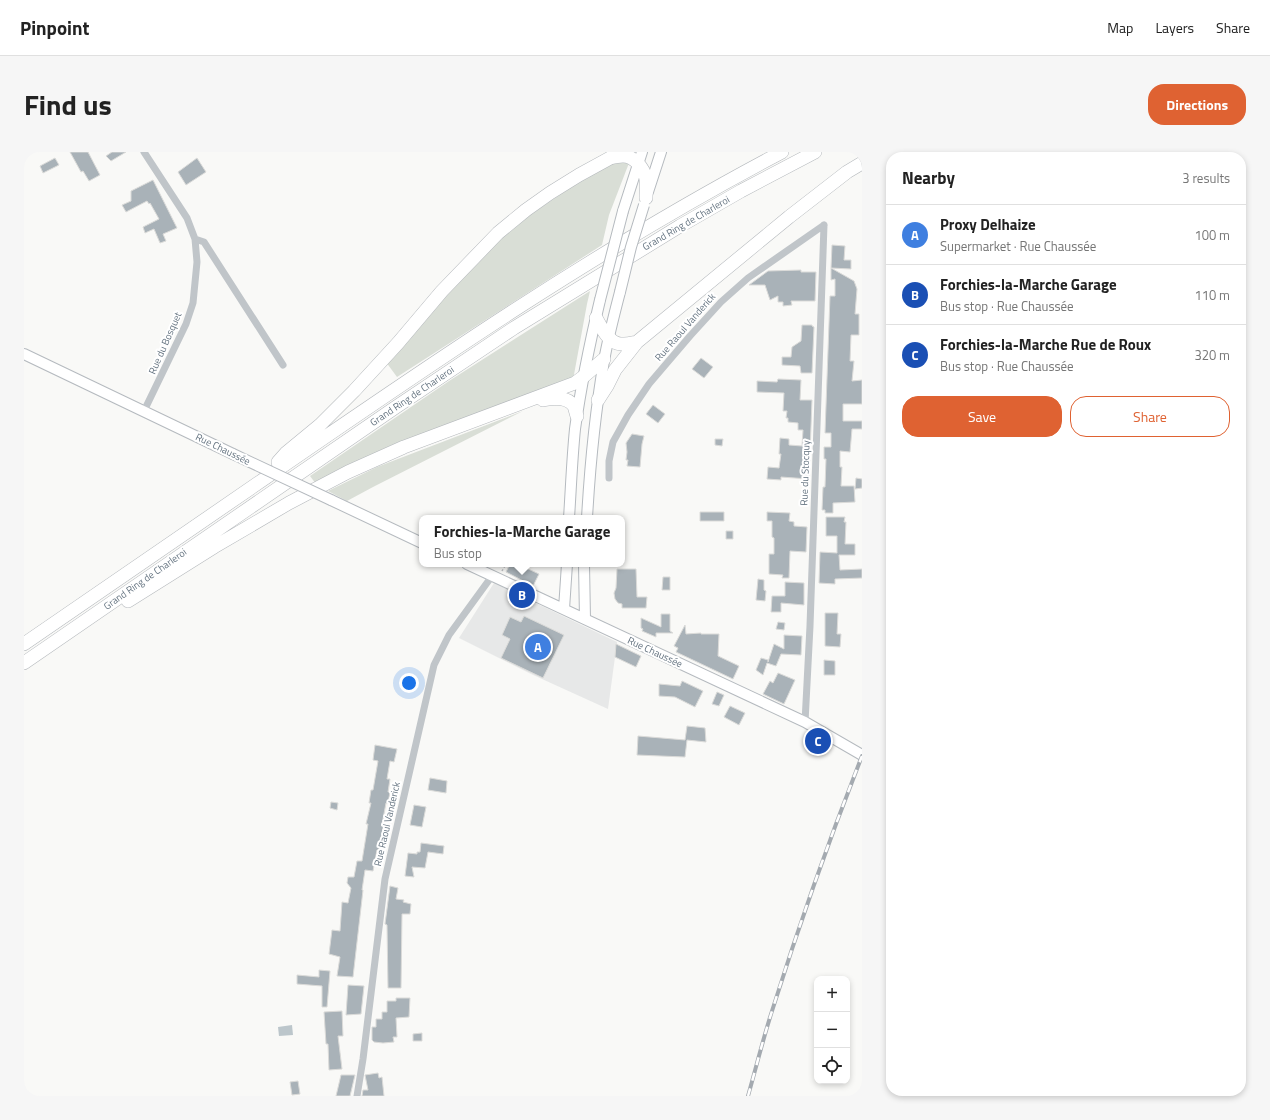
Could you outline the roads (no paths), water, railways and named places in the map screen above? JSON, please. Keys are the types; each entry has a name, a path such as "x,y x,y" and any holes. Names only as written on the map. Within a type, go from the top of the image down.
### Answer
{"highway":[{"name":"Grand Ring de Charleroi","path":"24,644 386,394 569,274 718,187 782,152"},
{"name":"Grand Ring de Charleroi","path":"24,663 389,411 514,328 680,226 815,152"},
{"path":"264,479 286,453 320,425 354,391 398,344 442,291 498,233 526,210 550,193 614,155 640,158 646,179 645,201"},
{"path":"598,400 615,370 637,342 789,217 862,162"},
{"path":"596,318 609,338 620,344 637,342"},
{"path":"103,608 123,604 227,539 289,503 348,472 404,447 575,383 604,359"},
{"path":"516,405 558,397 574,406 577,416"}],"main road":[{"path":"587,515 589,472 604,359 631,246 661,152"},
{"path":"569,515 577,416 584,377 600,300 623,211 640,158"},
{"name":"Rue Chaussée","path":"24,354 419,542"},
{"name":"Rue Chaussée","path":"473,567 806,722 862,754"},
{"path":"564,609 567,567"},
{"path":"584,567 585,619"}],"street":[{"name":"Rue du Bosquet","path":"144,152 187,218 195,239 197,262 193,304 186,324 144,411"},
{"name":"Rue Raoul Vanderick","path":"609,478 609,461 613,442 628,415 654,378 721,302 748,278 824,225"},
{"name":"Rue du Stocquy","path":"806,722 824,225"},
{"path":"195,239 204,242 283,365"},
{"name":"Rue Raoul Vanderick","path":"357,1096 363,1059 385,879 434,665 449,635 492,576"}],"railway":[{"path":"748,1096 769,1022 793,947 826,851 862,756"}],"place":[{"name":"Forchies-la-Marche Garage","path":"522,595"},
{"name":"Proxy Delhaize","path":"538,647"},
{"name":"Forchies-la-Marche Rue de Roux","path":"818,741"}]}
